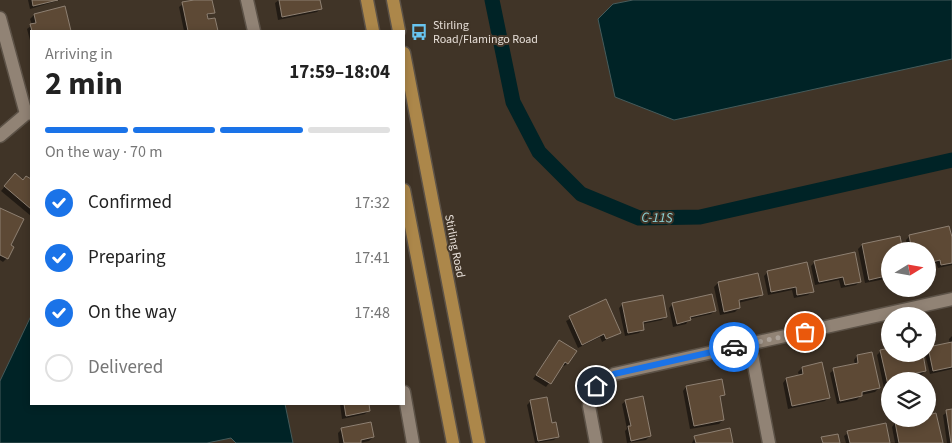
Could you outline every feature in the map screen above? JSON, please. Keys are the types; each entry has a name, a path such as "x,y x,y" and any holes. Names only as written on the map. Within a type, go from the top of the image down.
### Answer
{"main road":[{"path":"367,0 373,30"},
{"path":"394,0 400,30"},
{"name":"Stirling Road","path":"405,58 479,443"},
{"path":"405,195 453,443"}],"street":[{"path":"247,0 254,30"},
{"path":"0,18 29,113 0,136"},
{"path":"596,443 589,406 596,386 614,374 952,299"},
{"path":"750,344 769,443"},
{"path":"405,398 413,443"}],"water":[{"path":"633,0 952,0 952,59 674,120 615,97 598,19 613,4"},
{"path":"30,318 30,405 285,405 293,443 236,443 231,438 207,443 0,443 0,381"}],"building":[{"path":"32,0 58,0 33,6"},
{"path":"212,0 215,13 207,14 208,19 215,18 218,30 188,30 182,2"},
{"path":"279,0 320,0 322,9 282,17"},
{"path":"65,6 71,30 32,30 30,24 36,23 34,14"},
{"path":"15,173 23,180 26,176 30,178 30,208 4,186"},
{"path":"0,208 24,219 11,245 14,247 8,259 0,255"},
{"path":"949,226 952,237 952,263 941,265 940,260 936,261 936,242 910,242 909,235"},
{"path":"900,236 901,242 881,242 881,277 869,280 862,244"},
{"path":"855,252 861,282 845,285 843,277 819,282 814,261"},
{"path":"807,262 814,292 797,295 796,287 771,292 767,271"},
{"path":"758,273 763,295 739,300 740,308 724,312 718,282"},
{"path":"712,294 716,311 690,317 691,320 677,324 672,303"},
{"path":"663,295 667,317 643,322 644,330 628,333 622,303"},
{"path":"606,299 621,333 606,339 604,334 582,345 569,316"},
{"path":"559,340 577,351 568,364 565,362 551,384 536,375"},
{"path":"952,342 952,367 933,371 931,362 936,362 936,345"},
{"path":"872,352 880,388 862,392 862,396 840,401 833,368 858,363 857,355"},
{"path":"822,362 830,398 792,406 786,378 803,374 802,367"},
{"path":"883,362 924,362 926,371 921,372 885,372"},
{"path":"722,379 725,395 720,396 724,420 694,426 686,386"},
{"path":"643,396 651,436 631,441 628,426 631,426 625,400"},
{"path":"547,397 552,423 556,422 559,437 538,441 530,400"},
{"path":"344,405 369,405 370,411 346,416"},
{"path":"952,409 952,443 951,443 946,410"},
{"path":"936,413 943,443 899,443 896,427 936,427"},
{"path":"371,422 374,437 361,440 361,443 344,443 341,428"},
{"path":"881,424 881,427 887,427 890,443 850,443 847,431"},
{"path":"730,428 733,443 696,443 694,436"},
{"path":"838,434 840,443 823,443 821,437"}],"waterway":[{"name":"C-11S","path":"492,0 513,102 539,152 581,194 639,218 700,217 952,160"}],"way so far":[{"path":"734,347 805,332"}],"place":[{"name":"Stirling Road/Flamingo Road","path":"419,32"}],"route":[{"path":"596,386 614,374 734,347"}]}
